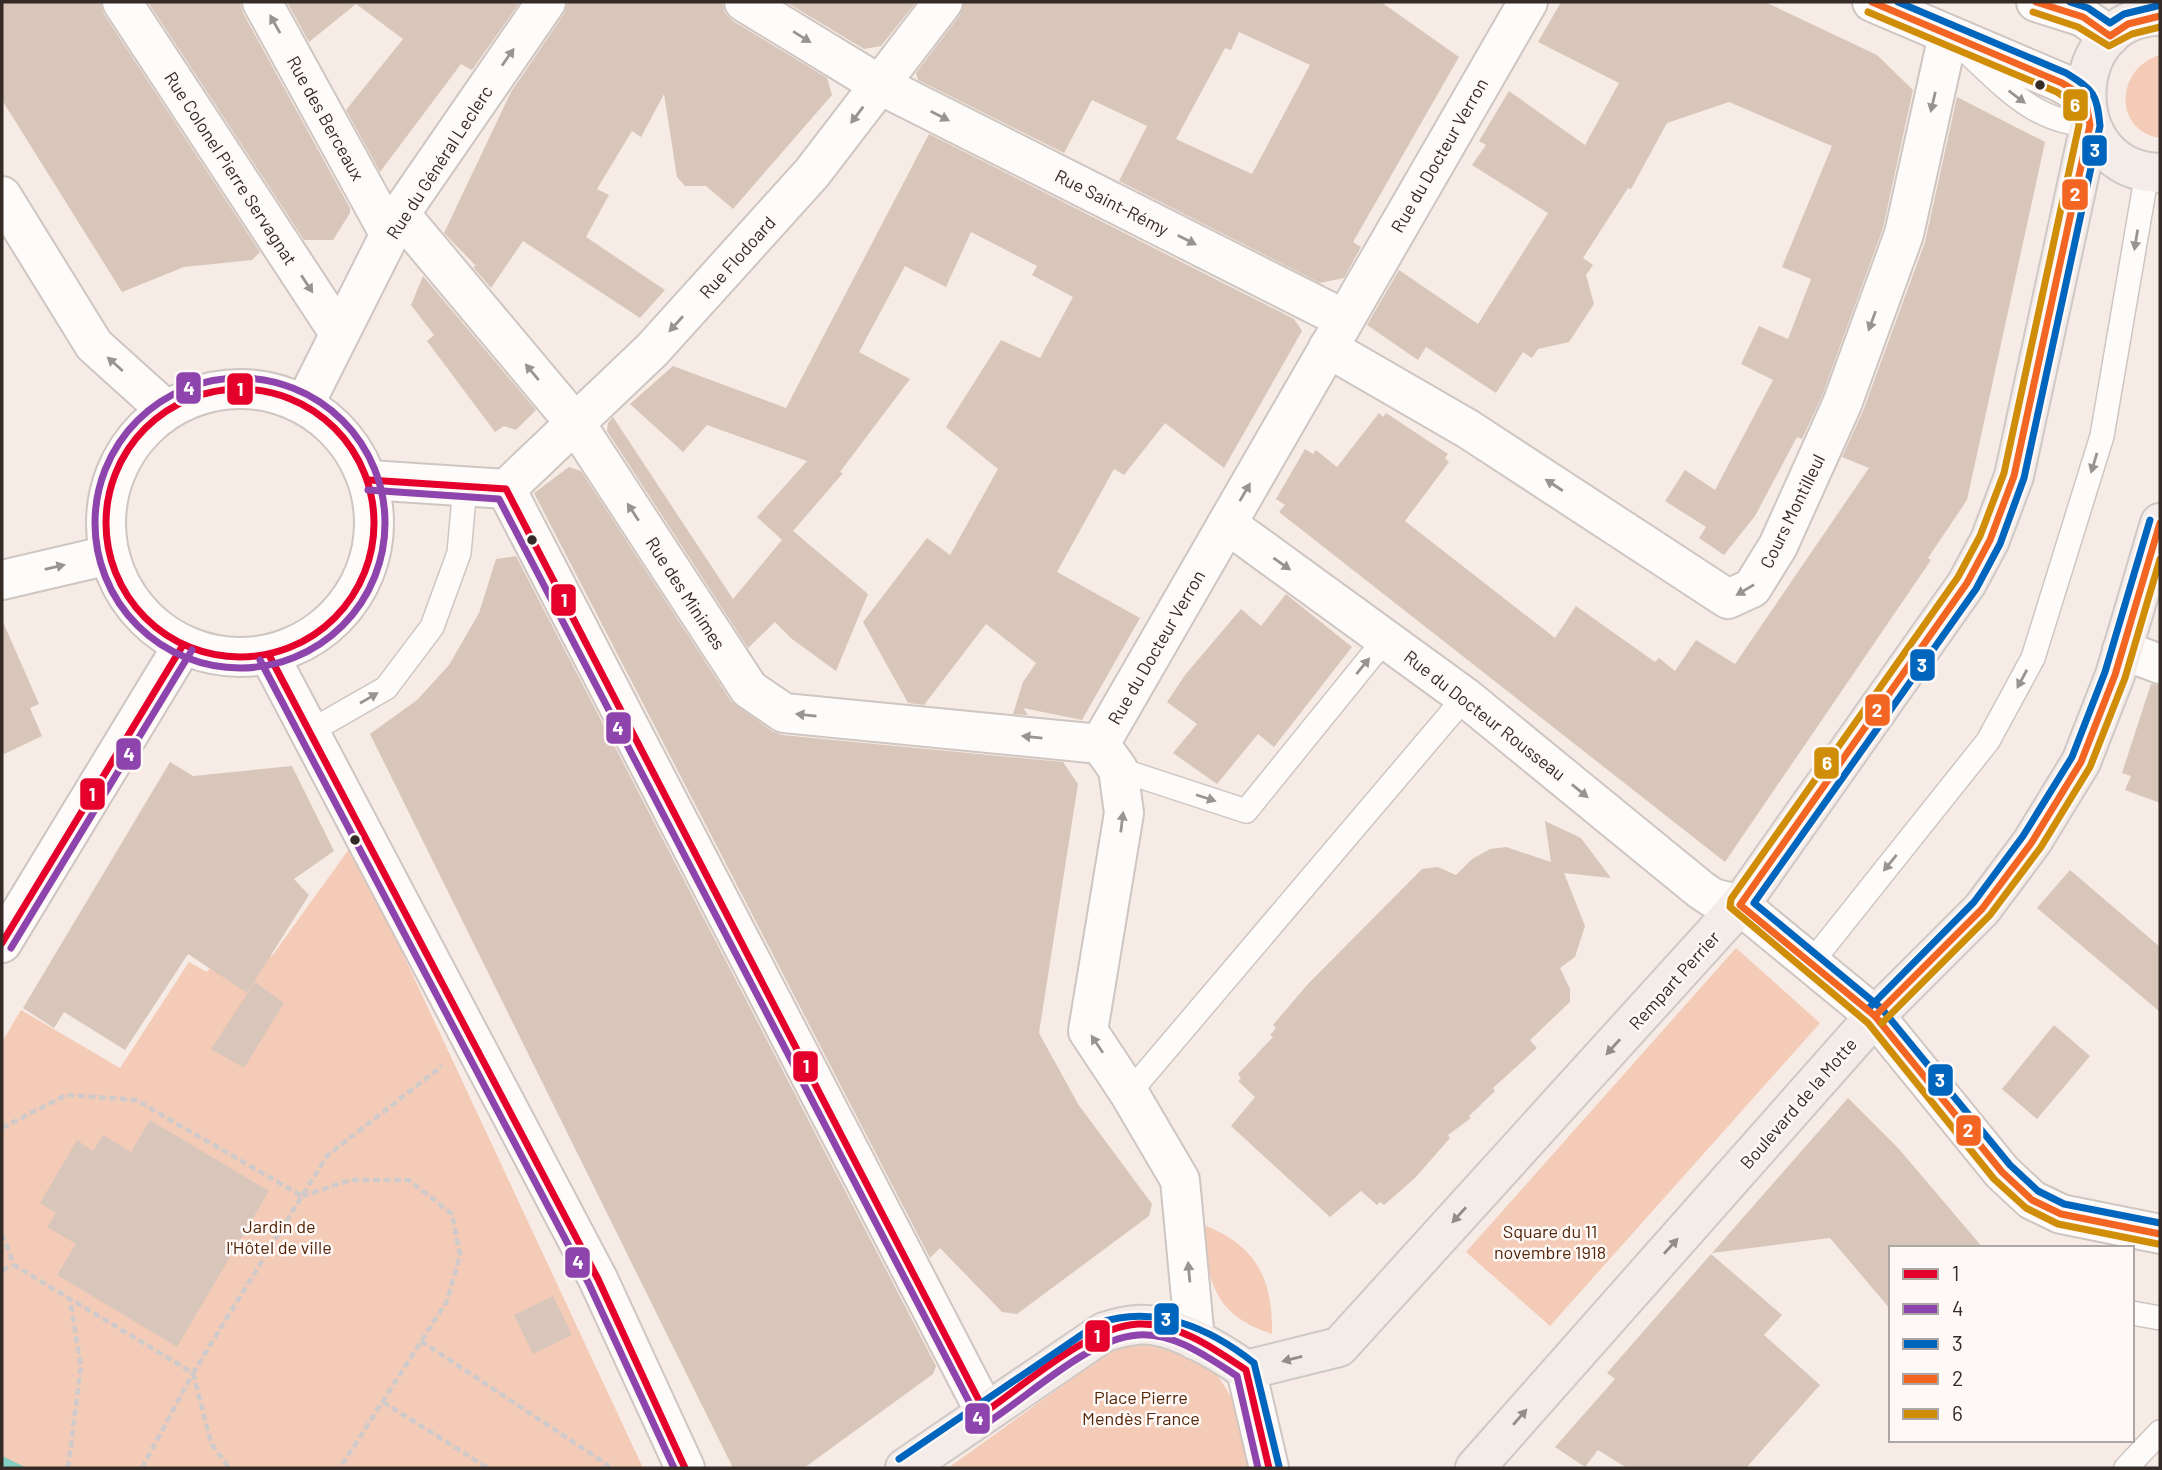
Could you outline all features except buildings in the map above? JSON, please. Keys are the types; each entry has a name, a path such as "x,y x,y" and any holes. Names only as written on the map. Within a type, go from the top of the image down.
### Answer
{"main road":[{"name":"Rempart Perrier","path":"1246,1370 1339,1347 1740,905 1967,583 1990,540 2014,476 2088,111 2087,75 2096,54 2128,20"},
{"path":"2088,111 2104,147 2123,163 2154,173"},
{"name":"Boulevard de la Motte","path":"1475,1468 1875,1016 1982,909 2032,842 2081,762 2122,650 2160,523"},
{"path":"905,1468 1104,1332 1139,1324 1195,1340 1246,1370"}],"street":[{"name":"Rue Colonel Pierre Servagnat","path":"122,2 340,334"},
{"name":"Rue des Berceaux","path":"262,2 395,224"},
{"name":"Rue du Général Leclerc","path":"305,403 395,224 546,2"},
{"name":"Rue Saint-Rémy","path":"744,2 880,85 1336,334"},
{"name":"Rue Flodoard","path":"506,489 652,350 803,184 943,2"},
{"name":"Rue du Docteur Verron","path":"1109,757 1227,524 1528,2"},
{"path":"1872,2 2062,83 2088,111"},
{"path":"2036,2 2083,17 2128,20"},
{"name":"Cours Montilleul","path":"1336,334 1468,429 1728,599 1752,588 1778,546 1842,404 1904,234 1948,35"},
{"path":"2,196 94,345 166,410"},
{"name":"Rue des Minimes","path":"395,224 576,425 749,689 784,713 1109,757"},
{"path":"234,387 270,391 305,403 332,423 347,440 369,480 375,524 368,569 345,608 311,638 269,655 225,657 183,645 149,623 125,592 109,555 106,514 114,474 135,438 166,410 198,394 234,387"},
{"path":"369,480 506,489 985,1412"},
{"name":"Rue du Docteur Rousseau","path":"1227,524 1465,697 1701,890 1713,898 1740,905"},
{"path":"2,580 109,555"},
{"path":"2,943 183,645"},
{"path":"2122,650 2160,664"},
{"path":"269,655 598,1279 685,1468"},
{"path":"1109,757 1124,813 1088,1031 1129,1093 1180,1180 1195,1340"},
{"path":"1740,905 1875,1016 2001,1172 2032,1200 2061,1214 2160,1234"},
{"path":"1246,1370 1269,1468"}],"lane":[{"path":"1811,963 1988,741 2033,658 2102,436 2154,173"},
{"path":"309,732 386,688 432,627 459,553 465,486"},
{"path":"1109,757 1246,811 1387,638"},
{"path":"1129,1093 1465,697"},
{"path":"2134,1312 2160,1318"},
{"path":"2126,1468 2160,1432"}],"path":[{"path":"142,1468 193,1373 328,1155 473,1042"},
{"path":"2,1128 66,1095 136,1100 302,1196 351,1180 409,1180 452,1214 460,1255 447,1301 340,1468"},
{"path":"2,1234 14,1265 193,1373 211,1443 229,1468"},
{"path":"2,1270 14,1265"},
{"path":"68,1468 81,1366 70,1300"},
{"path":"421,1341 608,1465 608,1468"},
{"path":"383,1402 488,1468"}],"green space":[{"path":"2160,55 2160,138 2144,133 2134,123 2127,112 2126,98 2128,85 2135,72 2145,62"},
{"name":"Jardin de l'Hôtel de ville","path":"352,845 643,1468 2,1468 2,1042 21,1010 120,1068 189,962 207,972 233,933 272,956"},
{"name":"Square du 11 novembre 1918","path":"1736,948 1820,1023 1550,1326 1466,1252"},
{"path":"1201,1224 1235,1242 1257,1265 1269,1296 1272,1334 1252,1326 1225,1305 1211,1278"},
{"name":"Place Pierre Mendès France","path":"1159,1344 1213,1368 1250,1427 1254,1468 948,1468 1119,1345"}],"water":[{"path":"2,1456 27,1468 2,1468"}],"transit line":[{"name":"2","path":"1872,2 2062,83 2085,97 2090,125 2014,476 1990,540 1967,583 1740,905 1875,1016 2002,1172 2032,1200 2061,1214 2160,1234"},
{"name":"3","path":"1898,2 2066,73 2083,84 2092,94 2100,126 2024,478 2000,544 1976,589 1754,903 1882,1009 2010,1165 2038,1191 2064,1204 2160,1223"},
{"name":"2","path":"2036,2 2083,17 2110,36 2128,24 2160,16"},
{"name":"3","path":"2070,2 2088,8 2110,23 2124,14 2157,6"},
{"name":"6","path":"1868,12 2057,92 2075,104 2079,125 2004,473 1980,536 1958,577 1731,899 1730,907 1868,1023 1994,1179 2026,1208 2058,1224 2158,1244"},
{"name":"6","path":"2033,12 2078,27 2109,46 2132,34 2160,27"},
{"name":"4","path":"240,378 268,381 308,395 332,411 352,431 374,468 382,495 385,523 382,551 368,591 352,615 332,635 295,657 268,665 240,668 212,665 172,651 148,635 128,615 106,578 98,551 95,523 98,495 112,455 128,431 148,411 185,389 212,381 240,378"},
{"name":"1","path":"240,389 266,391 291,399 315,411 335,428 352,448 364,472 372,497 374,523 372,549 364,574 352,598 335,618 315,635 291,647 266,655 240,657 214,655 189,647 165,635 145,618 128,598 116,574 108,549 106,523 108,497 116,472 128,448 145,428 165,411 189,399 214,391 240,389"},
{"name":"1","path":"369,480 506,489 985,1412 1058,1359 1099,1335 1119,1327 1138,1324 1167,1327 1195,1338 1246,1370 1269,1468"},
{"name":"4","path":"368,490 499,499 978,1419 990,1421 1061,1369 1100,1346 1120,1338 1151,1335 1178,1342 1237,1376 1258,1468"},
{"name":"3","path":"1868,1009 1974,902 2023,836 2072,757 2105,672 2150,520"},
{"name":"2","path":"1875,1016 1982,909 2032,842 2081,762 2115,675 2160,523"},
{"name":"6","path":"1882,1023 1990,915 2041,847 2090,767 2125,678 2160,559"},
{"name":"1","path":"2,943 183,645"},
{"name":"4","path":"11,948 192,650"},
{"name":"1","path":"269,655 598,1279 685,1468"},
{"name":"4","path":"260,660 589,1284 674,1468"},
{"name":"3","path":"899,1459 1099,1323 1141,1316 1161,1318 1200,1330 1219,1339 1254,1363 1279,1466"}]}
